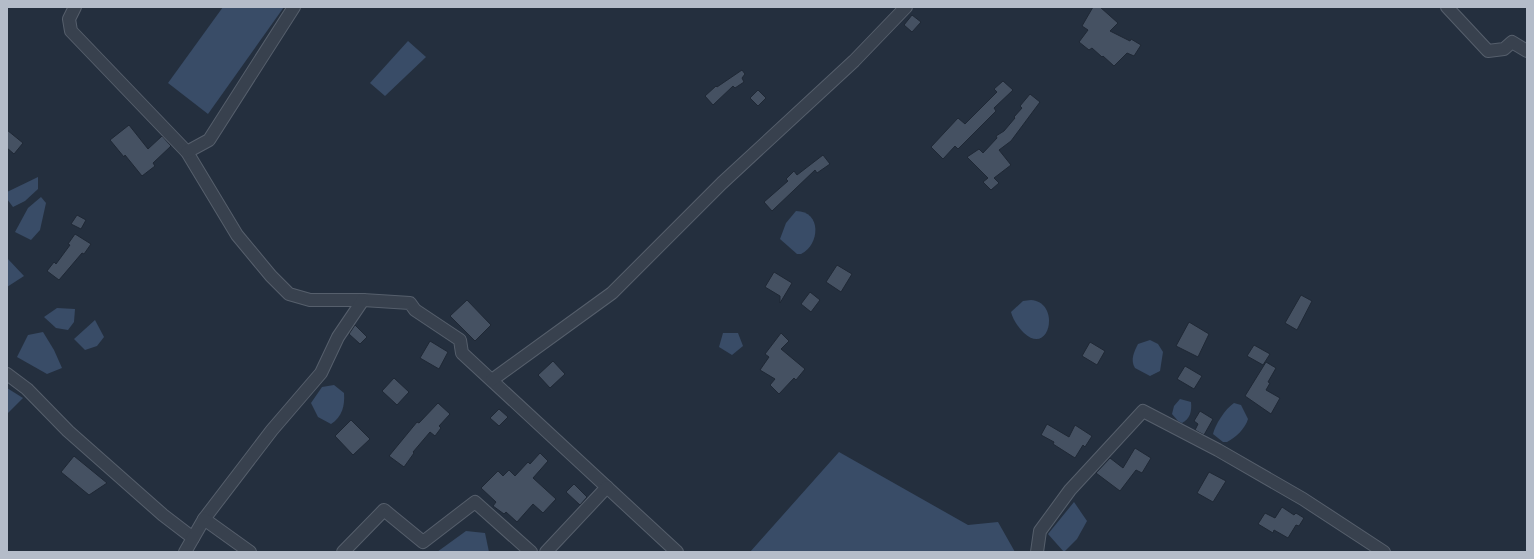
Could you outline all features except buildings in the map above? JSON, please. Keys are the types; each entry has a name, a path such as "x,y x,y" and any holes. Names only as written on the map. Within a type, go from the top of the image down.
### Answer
{"street":[{"path":"75,7 69,19 70,31 186,152 237,235 271,276 289,294 310,300 363,300 410,304 415,310 460,340 462,353 678,552"},
{"path":"186,152 209,140 294,7"},
{"path":"492,380 612,293 722,183 854,60 906,7"},
{"path":"1447,7 1488,51 1504,49 1512,42 1527,50"},
{"path":"185,552 204,519 272,430 321,373 338,337 363,300"},
{"path":"7,374 27,389 68,431 164,515 193,538"},
{"path":"1037,552 1040,531 1070,490 1144,411 1218,450 1303,499 1384,552"},
{"path":"546,552 608,487"},
{"path":"343,552 384,510 424,542 475,502 531,552"},
{"path":"204,519 250,552"}],"water":[{"path":"223,7 284,7 208,114 168,83"},
{"path":"408,41 426,57 385,96 370,83"},
{"path":"38,177 38,189 25,201 13,207 7,199 7,192"},
{"path":"41,197 46,203 40,230 31,240 15,232 28,208"},
{"path":"796,211 804,212 810,216 814,222 815,229 815,236 812,243 807,250 801,254 797,254 780,239 786,223"},
{"path":"7,258 24,276 7,287"},
{"path":"1031,300 1040,303 1046,309 1049,318 1046,334 1040,338 1033,339 1024,333 1016,323 1011,312 1023,301"},
{"path":"57,308 75,309 74,322 68,330 56,328 44,317"},
{"path":"95,320 104,337 97,346 85,350 74,339"},
{"path":"43,332 54,350 62,368 47,374 17,357 28,335"},
{"path":"723,333 738,333 743,346 732,355 719,347"},
{"path":"1150,340 1158,344 1163,352 1160,371 1150,376 1135,368 1133,359 1138,344"},
{"path":"334,385 344,393 344,402 340,415 331,424 318,417 311,403 322,387"},
{"path":"7,388 23,398 7,414"},
{"path":"1180,399 1191,402 1190,414 1182,423 1172,414 1174,406"},
{"path":"1234,403 1241,405 1248,419 1245,426 1237,435 1227,442 1223,442 1213,434 1221,417"},
{"path":"839,452 968,525 998,522 1015,552 750,552"},
{"path":"1074,502 1087,521 1077,539 1064,552 1048,534"},
{"path":"466,531 485,533 489,552 437,552"}]}
